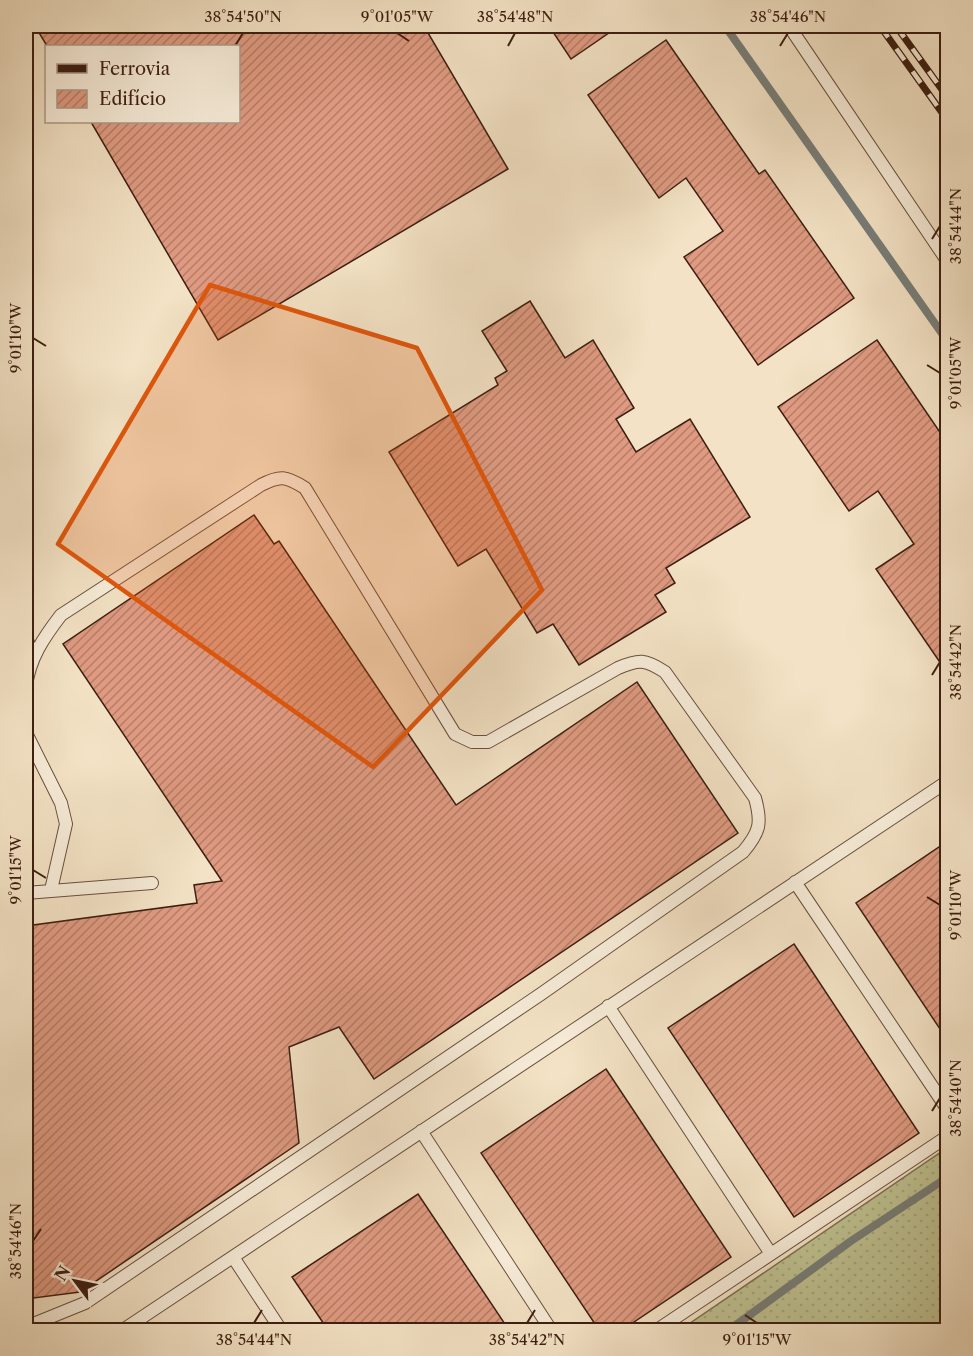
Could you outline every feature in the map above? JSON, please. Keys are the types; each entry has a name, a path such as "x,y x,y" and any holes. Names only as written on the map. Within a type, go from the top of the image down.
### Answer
{"lane":[{"path":"789,26 948,262"},
{"path":"26,687 27,675 34,657 46,635 61,615 276,477 292,480 305,488 455,734 471,742 488,742 618,668 635,661 650,662 665,672 755,798 760,817 757,836 743,852 541,994 85,1303 26,1327"},
{"path":"26,639 34,657"},
{"path":"26,733 61,803 66,824 51,890"},
{"path":"123,1330 948,781"},
{"path":"795,882 948,1110"},
{"path":"26,893 152,883"},
{"path":"608,1006 771,1254"},
{"path":"421,1131 551,1330"},
{"path":"657,1330 948,1136"},
{"path":"233,1257 281,1330"}],"highlighted area":[{"path":"210,285 417,348 542,590 373,767 58,544"}],"green space":[{"path":"947,1148 947,1330 680,1330"}],"building":[{"path":"35,26 424,26 508,169 218,340 92,123 240,123 240,45 46,45"},
{"path":"549,26 619,26 571,59"},
{"path":"666,40 759,174 765,170 854,298 758,365 684,257 723,231 686,178 659,198 588,95"},
{"path":"530,301 565,358 593,340 634,408 616,419 636,452 690,419 750,517 666,568 675,583 655,595 666,612 579,665 553,624 537,633 486,549 458,566 389,452 498,385 495,378 507,371 482,331"},
{"path":"877,340 948,444 948,674 876,569 914,544 878,491 849,511 778,407"},
{"path":"254,515 274,544 279,541 456,805 637,682 738,833 374,1079 339,1027 289,1047 299,1143 80,1292 26,1299 26,926 197,903 194,885 222,881 63,644"},
{"path":"948,841 948,1041 856,903"},
{"path":"794,944 919,1133 794,1217 668,1028"},
{"path":"606,1069 731,1257 622,1330 599,1330 481,1153"},
{"path":"418,1194 509,1330 328,1330 292,1277"}],"waterway":[{"path":"725,26 948,342"},
{"path":"729,1330 851,1241 948,1177"}],"railway":[{"path":"880,26 948,121"},
{"path":"896,26 948,98"}]}
